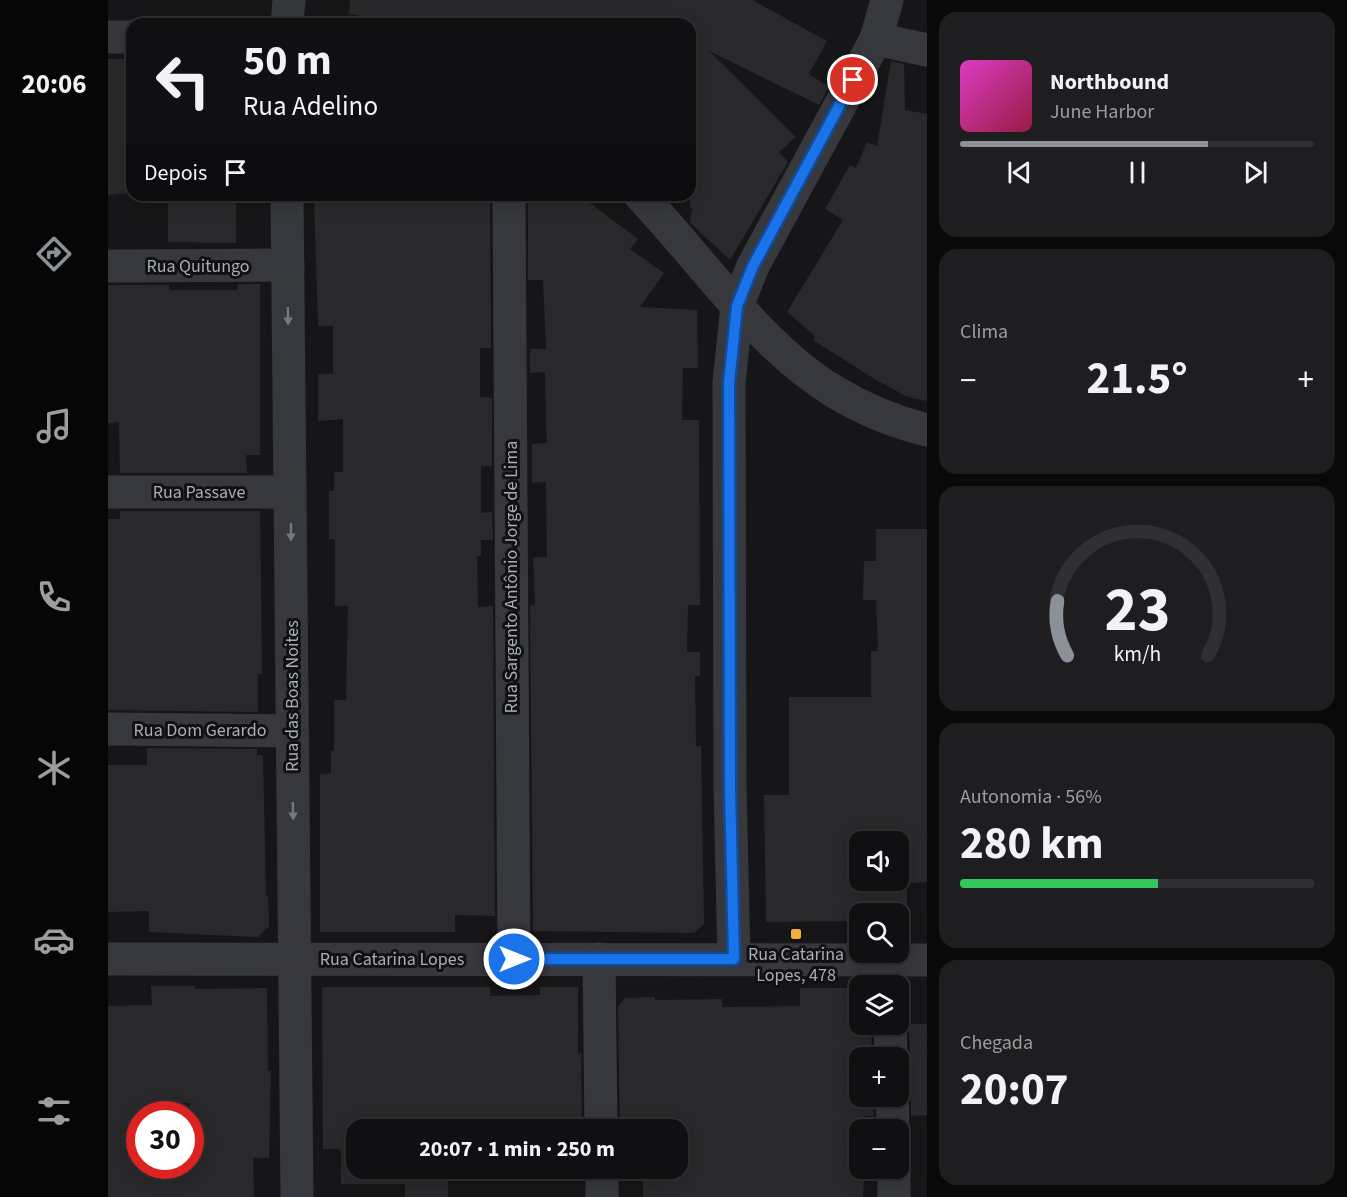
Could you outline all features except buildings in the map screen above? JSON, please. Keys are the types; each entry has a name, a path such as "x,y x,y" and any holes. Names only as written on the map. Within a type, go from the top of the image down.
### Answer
{"street":[{"path":"288,18 289,0"},
{"path":"734,959 730,788 729,383 737,306 753,266 876,39 887,0"},
{"path":"108,37 126,37"},
{"path":"876,39 927,50"},
{"name":"Rua das Boas Noites","path":"287,201 297,1197"},
{"name":"Rua Sargento Antônio Jorge de Lima","path":"508,201 514,959"},
{"path":"646,201 737,306 799,366 834,392 866,409 905,425 927,430"},
{"name":"Rua Quitungo","path":"108,266 288,265"},
{"name":"Rua Passave","path":"108,492 290,492"},
{"name":"Rua Dom Gerardo","path":"108,729 292,730"},
{"name":"Rua Catarina Lopes","path":"108,959 734,959 889,973 927,960"},
{"path":"599,959 601,1119"},
{"path":"602,1179 602,1197"},
{"path":"894,1179 894,1197"}],"place":[{"name":"Rua Catarina Lopes, 478","path":"796,934"}],"route":[{"path":"514,959 734,959 730,788 729,383 737,306 753,266 853,80"}]}
